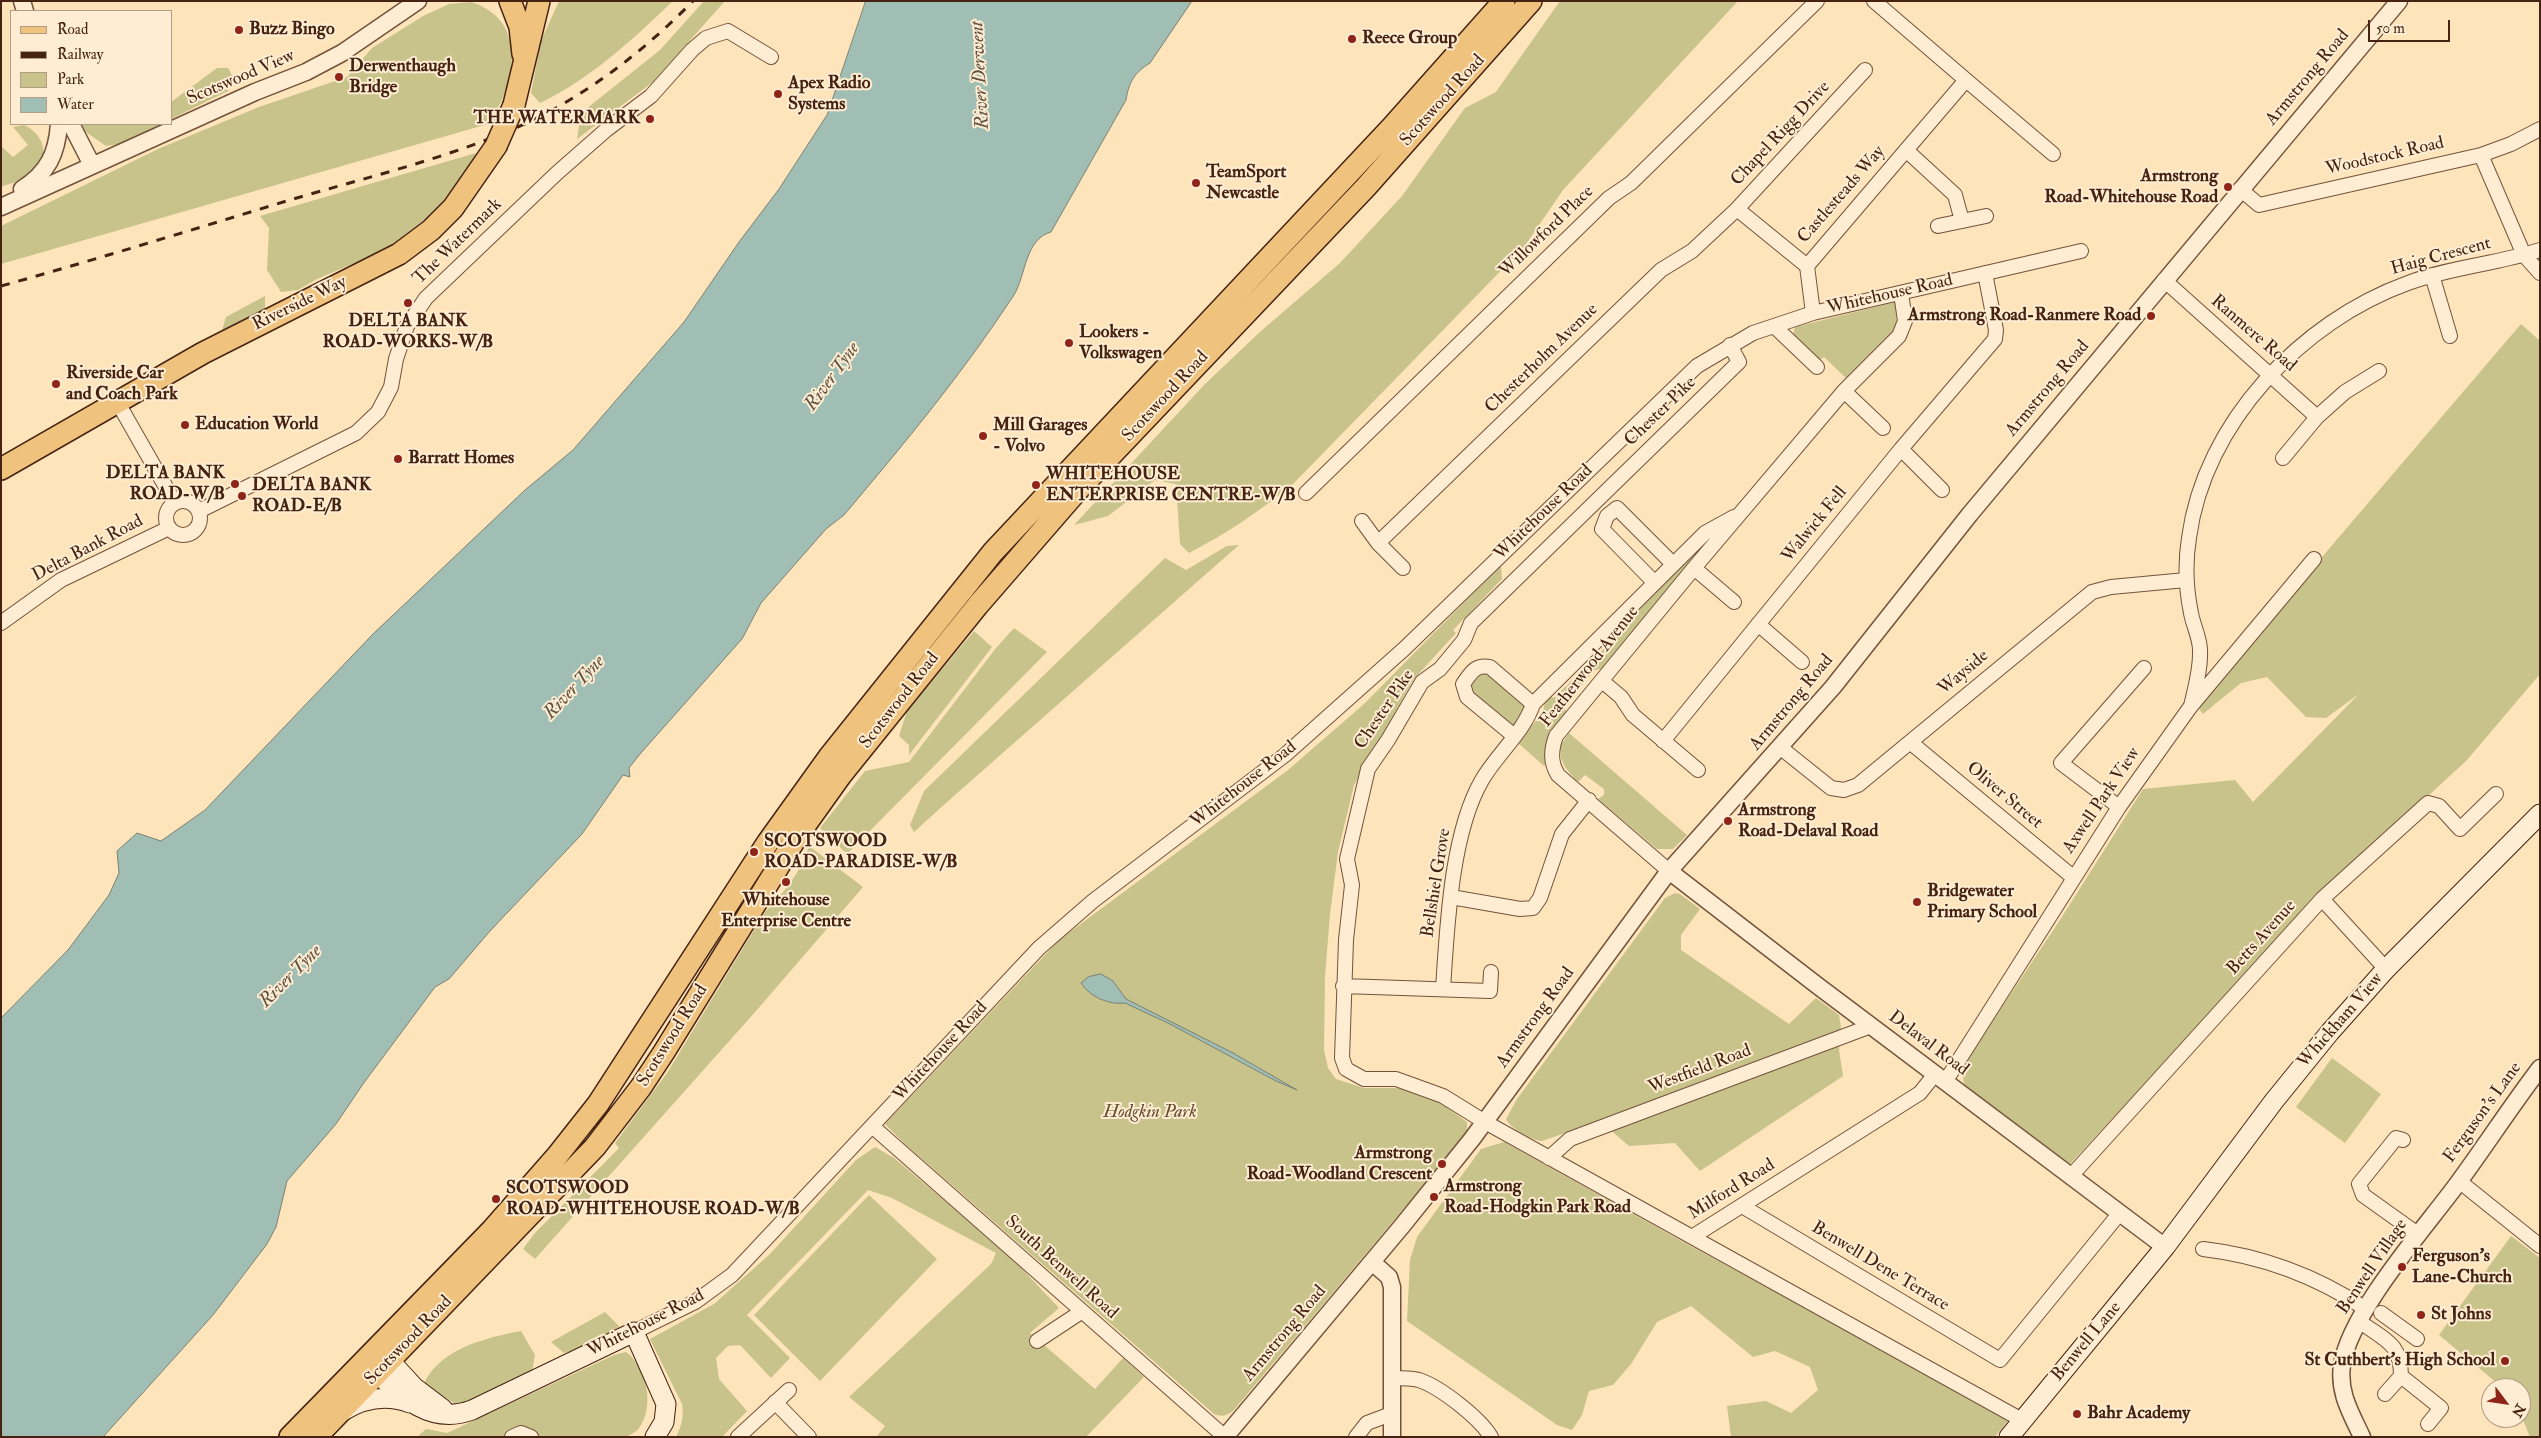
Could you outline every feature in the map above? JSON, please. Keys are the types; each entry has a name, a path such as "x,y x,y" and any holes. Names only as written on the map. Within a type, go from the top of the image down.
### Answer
{"main road":[{"name":"Riverside Way","path":"510,1 522,36 524,66"},
{"name":"Riverside Way","path":"1,470 211,349 399,254 431,230 453,208 496,146 514,105 539,1"},
{"name":"Scotswood Road","path":"316,1437 337,1414 377,1360 533,1186 583,1123 768,842 841,742 993,552 1392,127 1504,1"},
{"name":"Scotswood Road","path":"290,1437 377,1360 536,1210 606,1134 664,1052 796,838 841,775 978,604 1076,492 1373,179 1531,1"},
{"name":"Whickham View","path":"2165,1247 2274,1101 2330,1032 2386,969 2540,814"},
{"name":"Benwell Lane","path":"2009,1437 2165,1247"},
{"name":"Whitehouse Road","path":"377,1360 411,1403 433,1414 457,1414 472,1410 634,1332"},
{"path":"634,1332 666,1404 664,1422 655,1437"},
{"path":"377,1360 424,1396 457,1414"},
{"path":"337,1414 366,1400 398,1399 411,1403"}],"street":[{"name":"Scotswood View","path":"1,207 255,92 306,72 342,53 413,6 429,1"},
{"name":"Willowford Place","path":"1306,493 1609,198 1631,183 1817,1"},
{"path":"1874,1 2052,154"},
{"name":"Armstrong Road","path":"1225,1437 1372,1262 1485,1122 1670,870 1781,748 1833,687 1970,514 2399,1"},
{"name":"The Watermark","path":"199,511 356,432 378,412 391,388 396,359 407,326 426,298 557,173 606,130 651,96 692,50 706,38 728,31 771,56"},
{"name":"Chapel Rigg Drive","path":"1807,266 1737,209 1865,70"},
{"name":"Castlesteads Way","path":"1807,266 1966,80"},
{"path":"1,202 36,181 45,171 56,146 59,125"},
{"path":"72,125 92,165"},
{"name":"Woodstock Road","path":"2240,189 2259,205 2481,154 2511,144 2540,129"},
{"name":"Castlesteads Way","path":"1906,150 1956,195 1962,221"},
{"path":"2481,154 2524,255 2540,273"},
{"name":"Chesterholm Avenue","path":"1378,542 1661,270 1692,251 1737,209"},
{"path":"1938,226 1986,216"},
{"name":"Haig Crescent","path":"2191,706 2201,648 2191,613 2186,580 2189,537 2200,494 2214,458 2244,407 2271,374 2317,331 2365,300 2432,275 2540,250"},
{"name":"Whitehouse Road","path":"634,1332 695,1302 732,1275 1039,948 1093,901 1285,755 1404,649 1697,366 1730,345 1774,326 1812,314 2081,251"},
{"path":"1807,266 1812,314"},
{"name":"Walwick Fell","path":"1663,741 1903,447 1995,339 1996,330 1985,273"},
{"path":"2432,275 2450,336"},
{"name":"Ranmere Road","path":"2164,280 2317,417"},
{"name":"Featherwood Avenue","path":"1670,870 1558,775 1554,767 1553,745 1561,729 1694,568 1844,391 1899,336 1905,321 1901,293"},
{"path":"1774,326 1817,367"},
{"name":"Chester Pike","path":"1485,1122 1443,1096 1396,1079 1364,1079 1346,1069 1342,1058 1346,940 1352,885 1346,859 1368,769 1388,740 1422,682 1440,669 1464,640 1471,623 1739,362 1730,345"},
{"path":"2283,458 2317,417 2345,392 2379,371"},
{"path":"1844,391 1883,428"},
{"path":"118,403 175,503 192,503 199,511"},
{"path":"1903,447 1942,490"},
{"name":"Delta Bank Road","path":"175,503 167,511 167,523 169,528 178,535 190,534 198,527 199,511"},
{"path":"1655,583 1602,529 1606,516 1616,508 1673,564"},
{"name":"Featherwood Avenue","path":"1533,704 1490,667 1483,665 1476,667 1463,684 1467,697 1513,735 1529,715 1533,704 1673,564 1705,533 1743,511"},
{"path":"1362,521 1378,542 1403,568"},
{"name":"Delta Bank Road","path":"1,623 60,580 169,528"},
{"name":"Axwell Park View","path":"1940,1078 2074,878 2118,807 2191,706 2314,559"},
{"path":"1694,568 1734,602"},
{"name":"Wayside","path":"1781,748 1831,788 1844,790 1858,785 2092,592 2111,587 2186,580"},
{"path":"1758,624 1802,662"},
{"path":"2201,648 2217,675"},
{"path":"2118,807 2061,763 2144,668"},
{"path":"1602,680 1622,696 1633,715 1698,770"},
{"name":"Bellshiel Grove","path":"1443,989 1451,896 1458,852 1468,813 1481,780 1513,735"},
{"name":"Oliver Street","path":"1910,742 2074,878"},
{"name":"Betts Avenue","path":"2071,1176 2322,900 2428,803 2439,806 2460,829 2496,794"},
{"path":"1451,896 1520,909 1533,908 1540,898 1562,834 1588,800"},
{"name":"Delaval Road","path":"1670,870 1871,1026 2165,1247"},
{"path":"2322,900 2386,969"},
{"path":"1344,986 1490,991 1491,972"},
{"name":"Westfield Road","path":"1549,1158 1570,1139 1871,1026"},
{"name":"Ferguson's Lane","path":"2459,1181 2540,1068"},
{"name":"Milford Road","path":"1485,1122 1692,1237 1920,1093 1940,1078"},
{"name":"South Benwell Road","path":"872,1126 1225,1437"},
{"path":"2403,1140 2396,1138 2359,1184 2363,1194 2419,1235"},
{"path":"2459,1181 2540,1246"},
{"name":"Benwell Village","path":"2362,1437 2344,1401 2341,1384 2344,1352 2419,1235 2459,1181"},
{"name":"Benwell Dene Terrace","path":"1742,1206 2000,1360 2119,1214"},
{"path":"1692,1237 2022,1420"},
{"path":"2204,1249 2236,1253 2269,1261 2314,1278 2369,1315 2403,1329 2417,1340"},
{"path":"1372,1262 1390,1277 1392,1287 1392,1437"},
{"path":"1037,1341 1081,1312"},
{"path":"2369,1315 2401,1358 2400,1376 2385,1394"},
{"path":"2392,1345 2403,1329"},
{"path":"2400,1376 2441,1408 2428,1424"},
{"path":"1392,1378 1419,1380 1441,1392 1484,1425 1491,1437"},
{"path":"738,1437 789,1390"},
{"path":"775,1402 809,1437"},
{"path":"1356,1437 1368,1423 1391,1414"},
{"path":"512,1437 521,1433 531,1437"}],"green space":[{"path":"559,1 673,1 611,57 577,82 540,103 531,93 541,41"},
{"path":"704,1 725,1 653,82 577,139 581,113 660,50"},
{"path":"1560,1 1738,1 1563,190 1524,247 1294,483 1282,493 1231,529 1189,553 1180,544 1176,484 1155,480 1108,516 1074,525 1205,384 1261,331 1340,263 1402,196 1465,108 1496,92"},
{"path":"471,2 485,8 504,25 511,49 512,62 506,90 488,124 1,264 1,226 158,149 259,107 347,77 372,48 423,16 449,4"},
{"path":"217,68 228,68 232,82 228,91 172,119 172,101"},
{"path":"24,125 31,129 40,140 44,153 42,160 39,167 31,175 1,187 1,146 13,157 28,145 13,127"},
{"path":"80,125 160,125 120,144 106,146 83,130"},
{"path":"476,153 468,173 433,213 385,250 317,279 298,290 281,292 267,270 269,228 260,216"},
{"path":"265,296 265,310 221,334 226,317"},
{"path":"1895,302 1897,327 1846,378 1824,357 1820,360 1807,347 1801,348 1792,339 1795,327"},
{"path":"2521,324 2540,341 2540,674 2467,760 2321,895 2070,1164 1964,1085 1962,1067 2058,923 2143,789 2235,780 2253,802 2359,694 2326,718 2306,717 2267,677 2241,683 2203,714 2199,709 2222,676"},
{"path":"1709,539 1601,669 1594,670 1564,708 1567,712 1547,739 1547,763 1544,766 1518,743 1543,712 1545,701 1550,696 1554,698 1634,619 1630,615"},
{"path":"1239,545 914,832 910,825 924,791 1165,558 1186,570 1227,546"},
{"name":"Hodgkin Park","path":"1501,565 1502,579 1453,630 1456,633 1413,680 1354,785 1338,852 1330,914 1325,977 1324,1050 1328,1068 1336,1079 1364,1088 1398,1088 1435,1099 1467,1122 1467,1134 1233,1411 1224,1416 1219,1416 1214,1414 905,1144 885,1124 1059,940 1288,770 1364,704"},
{"path":"1014,628 1047,652 847,854 820,828 865,771 909,762 996,648"},
{"path":"974,631 992,647 909,755 909,745 899,736 907,711"},
{"path":"1484,673 1490,676 1527,709 1517,725 1511,725 1477,699 1469,688 1478,675"},
{"path":"1569,733 1687,835 1673,849 1657,849 1598,799 1604,795 1604,789 1585,775 1578,782 1566,768 1561,754 1561,741 1563,742"},
{"path":"809,846 863,887 756,1011 535,1259 523,1249 534,1234 619,1148 615,1143 667,1073 765,912 785,890 797,873"},
{"path":"1675,893 1680,894 1700,909 1681,935 1681,950 1789,1024 1816,998 1839,1015 1841,1027 1839,1050 1843,1076 1700,1171 1675,1143 1629,1146 1600,1121 1542,1141 1532,1139 1517,1130 1506,1119 1517,1099 1665,898"},
{"path":"2332,1058 2381,1094 2345,1143 2296,1107"},
{"path":"1504,1142 1685,1243 2009,1419 1995,1437 1731,1437 1727,1406 1766,1401 1791,1413 1818,1390 1810,1367 1775,1351 1753,1357 1691,1306 1657,1322 1631,1364 1613,1385 1589,1391 1582,1415 1572,1430 1557,1425 1407,1321 1410,1260 1417,1237 1481,1149"},
{"path":"875,1147 894,1158 1008,1254 1059,1308 1030,1333 1095,1389 1123,1358 1144,1377 1086,1437 877,1436 885,1426 849,1397 991,1264 996,1253 892,1198 868,1190 747,1315 790,1358 771,1378 740,1345 728,1346 716,1358 719,1379 747,1411 722,1437 676,1437 682,1420 682,1404 650,1339 714,1304 770,1254 856,1160"},
{"path":"869,1195 937,1259 820,1381 754,1315"},
{"name":"St Cuthbert's High School","path":"2511,1236 2540,1258 2540,1437 2530,1437 2526,1428 2531,1428 2531,1378 2491,1378 2439,1335"},
{"path":"605,1312 620,1327 564,1353 551,1342"},
{"path":"521,1331 535,1355 532,1372 460,1406 423,1386 430,1373 451,1354 464,1347 493,1337"},
{"path":"626,1352 639,1367 644,1377 647,1409 638,1429 626,1437 417,1437 426,1429 447,1433 614,1355"}],"water":[{"path":"866,1 1192,1 1150,63 1133,78 1126,100 1051,232 1042,236 1031,250 1014,295 954,380 844,515 826,529 761,603 742,639 640,754 629,768 630,777 623,775 582,834 490,931 449,979 435,987 363,1084 336,1124 287,1181 276,1227 267,1244 213,1315 103,1437 1,1437 1,1018 68,950 109,895 119,873 117,851 137,833 161,841 205,810 373,634 525,490 573,450 684,322 739,242 779,189 827,115"},
{"path":"1101,974 1113,981 1126,999 1233,1053 1297,1090 1276,1081 1170,1024 1125,1003 1113,1003 1100,999 1089,992 1081,983 1088,977"}],"railway":[{"path":"1,286 420,163 485,141 545,114 586,90 642,49 693,1"}],"place":[{"name":"Buzz Bingo","path":"239,30"},
{"name":"Reece Group","path":"1352,39"},
{"name":"Derwenthaugh Bridge","path":"339,77"},
{"name":"Apex Radio Systems","path":"778,94"},
{"name":"THE WATERMARK","path":"650,119"},
{"name":"TeamSport Newcastle","path":"1196,183"},
{"name":"Armstrong Road-Whitehouse Road","path":"2228,187"},
{"name":"DELTA BANK ROAD-WORKS-W/B","path":"408,303"},
{"name":"Armstrong Road-Ranmere Road","path":"2151,316"},
{"name":"Lookers - Volkswagen","path":"1069,343"},
{"name":"Riverside Car and Coach Park","path":"56,384"},
{"name":"Education World","path":"185,425"},
{"name":"Mill Garages - Volvo","path":"983,436"},
{"name":"Barratt Homes","path":"398,459"},
{"name":"DELTA BANK ROAD-W/B","path":"235,484"},
{"name":"WHITEHOUSE ENTERPRISE CENTRE-W/B","path":"1036,485"},
{"name":"DELTA BANK ROAD-E/B","path":"242,496"},
{"name":"Armstrong Road-Delaval Road","path":"1728,821"},
{"name":"SCOTSWOOD ROAD-PARADISE-W/B","path":"754,852"},
{"name":"Whitehouse Enterprise Centre","path":"786,882"},
{"name":"Bridgewater Primary School","path":"1917,902"},
{"name":"Armstrong Road-Woodland Crescent","path":"1442,1164"},
{"name":"Armstrong Road-Hodgkin Park Road","path":"1434,1197"},
{"name":"SCOTSWOOD ROAD-WHITEHOUSE ROAD-W/B","path":"496,1199"},
{"name":"Ferguson's Lane-Church","path":"2402,1267"},
{"name":"St Johns","path":"2421,1315"},
{"name":"St Cuthbert's High School","path":"2505,1361"},
{"name":"Bahr Academy","path":"2077,1414"}],"water label":[{"name":"River Derwent","path":"981,75"},
{"name":"River Tyne","path":"833,377"},
{"name":"River Tyne","path":"575,688"},
{"name":"River Tyne","path":"291,977"}]}
